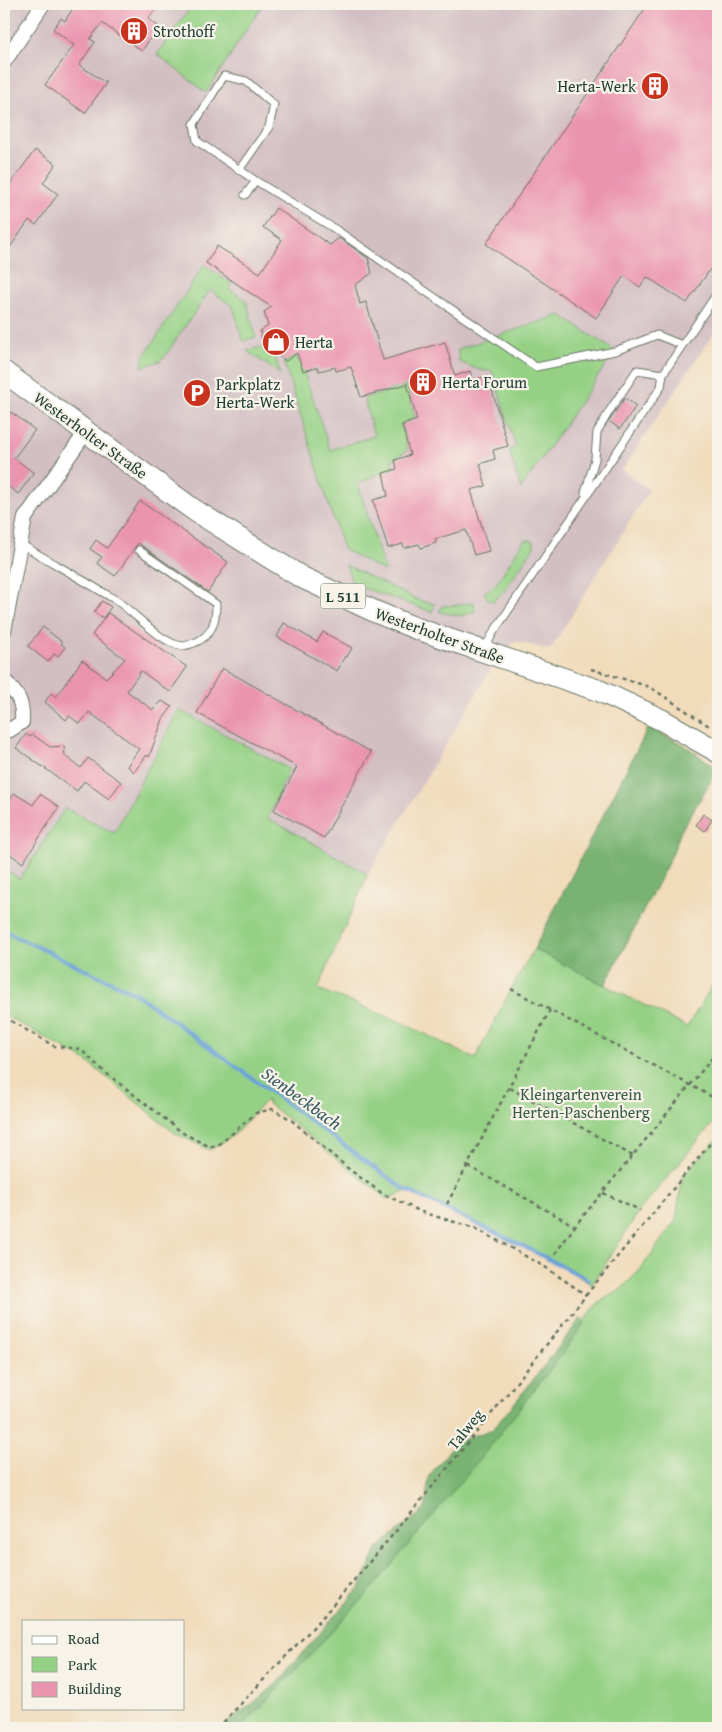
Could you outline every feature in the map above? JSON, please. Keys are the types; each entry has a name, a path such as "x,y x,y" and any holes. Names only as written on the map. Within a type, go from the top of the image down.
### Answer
{"main road":[{"name":"Westerholter Straße","path":"4,372 194,510 301,577 384,615 600,691 662,720 718,752"}],"street":[{"path":"6,53 42,4"},
{"path":"4,631 25,518 86,432"},
{"path":"4,680 15,692 23,708 22,722 10,730 4,729"}],"lane":[{"path":"239,170 268,127 274,105 246,81 224,76 194,124 197,140 239,170 256,181 335,229 536,367 614,351 657,335 682,345"},
{"path":"245,195 256,181"},
{"path":"483,651 493,633 661,387 663,374 718,292"},
{"path":"584,499 595,459 598,432 610,410 637,370 663,374"},
{"path":"19,543 116,600 171,642 184,646 201,640 210,632 213,625 216,617 216,604 139,550"}],"path":[{"path":"650,687 711,727"},
{"path":"511,989 718,1100"},
{"path":"447,1204 550,1010"},
{"path":"4,1017 54,1046 80,1049 106,1073 183,1133 210,1147 221,1143 256,1113 272,1110 290,1119 350,1170 383,1194 424,1213 475,1228 545,1267 586,1295"},
{"path":"555,1254 602,1193 718,1051"},
{"path":"509,1087 633,1156"},
{"name":"Talweg","path":"218,1728 320,1620 396,1531 718,1134"},
{"path":"468,1166 576,1226"},
{"path":"602,1193 640,1210"}],"shaded area":[{"path":"4,4 718,4 718,327 622,470 649,490 550,650 515,641 492,668 368,874 268,818 289,769 114,834 65,808 20,879 4,869"}],"green space":[{"path":"193,4 263,4 206,93 157,54"},
{"path":"204,265 232,284 229,289 246,300 256,337 243,341 233,307 210,290 165,356 160,361 142,367 143,358"},
{"path":"560,315 615,351 521,489 509,450 516,447 492,371 479,370 459,362 458,349"},
{"path":"259,347 276,358 280,374 247,351"},
{"path":"296,356 304,372 330,450 374,436 364,398 407,386 415,418 401,424 408,450 392,460 394,468 358,484 385,572 343,549 284,363"},
{"path":"524,540 532,540 534,547 505,590 494,601 489,600 485,592 496,584"},
{"path":"346,565 420,601 435,604 432,612 357,586 351,580"},
{"path":"474,602 475,611 462,616 439,612 442,606"},
{"name":"Kleingartenverein Herten-Paschenberg","path":"179,710 289,769 268,818 368,874 318,989 399,1021 475,1059 534,949 687,1027 718,976 718,1117 640,1210 592,1285 549,1258 409,1190 387,1199 266,1102 267,1099 235,1134 210,1150 176,1134 85,1060 4,1015 4,869 20,879 65,808 114,833"},
{"path":"648,728 683,744 718,769 681,831 671,857 605,985 534,949"},
{"path":"718,1138 718,1728 236,1728 317,1646 428,1518 599,1302 620,1290 640,1270 676,1220 682,1177"},
{"path":"581,1318 585,1322 560,1357 484,1454 370,1591 241,1728 222,1728 284,1676 360,1587 377,1549 425,1509 429,1476 456,1442 493,1429"}],"building":[{"path":"79,4 160,4 148,19 158,26 142,51 102,23 90,39 95,42 79,65 106,83 85,113 45,85 74,45 53,29 61,18 65,21 75,5 78,6"},
{"name":"Herta-Werk","path":"648,4 718,4 718,273 711,268 687,303 647,277 640,287 624,276 596,318 486,244"},
{"path":"35,150 56,164 43,183 58,194 36,225 29,220 4,256 4,184 8,187"},
{"name":"Herta Forum","path":"276,208 330,245 339,238 368,258 372,273 355,285 360,304 366,302 383,360 445,342 455,376 470,371 473,380 488,376 508,446 493,450 495,459 480,464 486,486 471,490 489,551 474,555 466,530 435,539 436,543 421,548 419,544 404,548 403,544 388,548 373,500 388,496 383,473 397,469 395,460 410,455 402,425 417,420 407,384 361,397 351,367 336,371 335,367 319,371 318,367 303,371 297,353 286,361 264,346 260,331 268,326 264,312 271,307 206,263 217,246 260,273 282,240 263,227"},
{"path":"625,398 636,406 620,429 609,421"},
{"path":"11,412 35,430 14,458 34,473 18,494 4,483 4,422"},
{"path":"140,501 228,562 208,592 138,543 115,576 97,563 102,557 90,549 96,540 107,548"},
{"path":"102,601 111,607 103,618 94,612"},
{"path":"108,613 187,667 170,692 141,671 127,691 153,710 162,701 172,707 163,719 149,757 147,755 134,772 127,766 139,749 89,712 80,724 69,716 66,720 45,702 51,693 56,697 82,660 106,678 125,659 92,635"},
{"path":"284,623 317,642 323,632 352,648 337,671 277,637"},
{"path":"43,627 62,642 61,644 65,647 58,656 54,654 48,662 28,646"},
{"path":"222,668 371,752 324,838 274,810 297,767 197,713"},
{"path":"26,734 30,737 32,734 50,747 64,746 65,756 81,768 88,758 121,782 109,799 84,781 77,791 16,748"},
{"path":"14,793 33,805 40,794 59,807 23,863 4,850 4,812"},
{"path":"703,814 712,820 705,831 696,825"}],"waterway":[{"name":"Sienbeckbach","path":"4,931 135,993 404,1189 589,1280"}],"place":[{"name":"Strothoff","path":"134,31"},
{"name":"Herta-Werk","path":"655,86"},
{"name":"Herta","path":"276,342"},
{"name":"Herta Forum","path":"423,382"},
{"name":"Parkplatz Herta-Werk","path":"197,393"}]}
